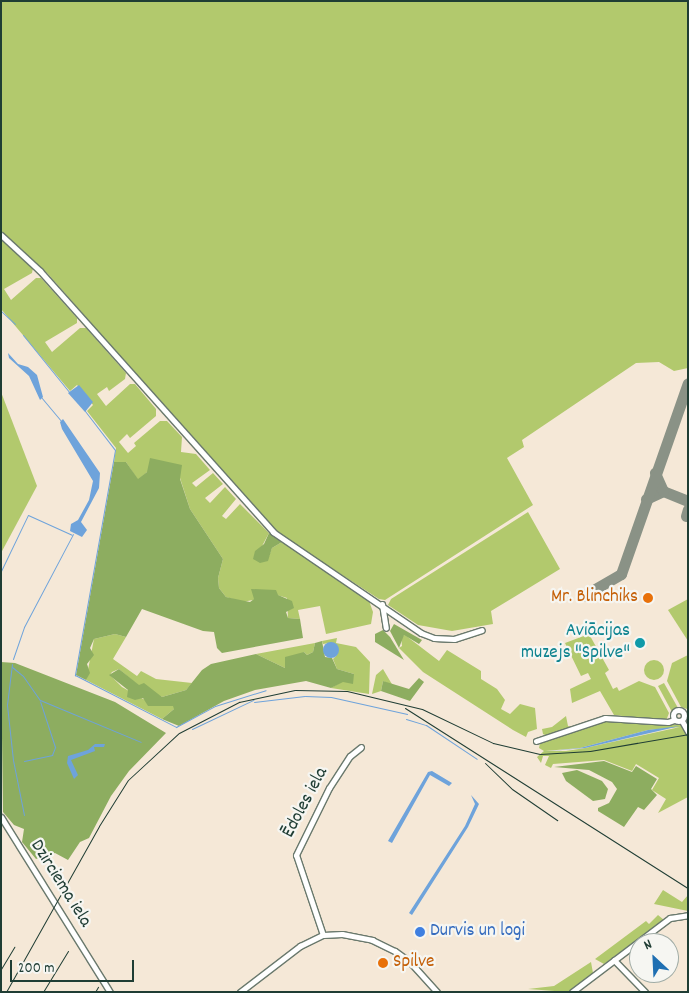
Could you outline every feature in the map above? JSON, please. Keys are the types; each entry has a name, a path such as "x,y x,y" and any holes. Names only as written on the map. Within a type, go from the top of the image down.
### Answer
{"street":[{"path":"1,235 40,271 261,522 382,604 421,633 434,638 454,639 482,630"},
{"path":"382,604 386,628"},
{"path":"674,720 677,711 683,712 688,732"},
{"path":"536,740 605,718 668,722 685,717"},
{"name":"Ēdoles iela","path":"323,936 296,855 329,788 350,756 361,747"},
{"name":"Dzirciema iela","path":"1,817 110,992"},
{"path":"572,992 670,918 688,915"},
{"path":"240,992 300,946 323,936 359,936 384,945 409,961 437,992"},
{"path":"614,960 645,992"}],"green space":[{"path":"1,1 688,1 688,368 674,371 659,362 636,363 522,440 524,447 507,458 533,505 385,600 379,599 273,530 48,274 1,231"},
{"path":"1,239 33,268 32,273 4,289 11,300 36,278 41,278 77,318 77,323 45,342 52,352 80,328 86,328 126,373 125,379 109,391 107,387 97,394 106,406 130,384 135,384 156,409 156,416 130,438 127,434 119,442 128,453 136,446 134,443 160,421 167,421 182,437 181,452 196,454 210,470 192,483 196,487 213,473 223,484 205,498 210,503 225,487 236,499 222,516 226,519 240,504 269,533 261,548 269,556 272,548 282,542 368,598 373,612 371,624 326,634 320,606 298,610 300,619 288,618 287,598 277,595 243,602 226,597 219,588 218,578 223,559 190,509 180,478 147,472 138,480 126,462 114,462 116,448 87,411 93,405 77,385 70,391 1,309"},
{"path":"1,392 37,486 1,553"},
{"path":"150,458 182,465 180,479 190,509 223,559 218,578 219,588 226,597 250,602 254,599 251,589 276,590 278,595 292,601 294,608 286,612 288,618 300,619 303,638 222,653 217,648 214,632 203,631 142,609 126,637 115,634 94,639 90,648 94,655 87,664 90,673 86,680 76,675 114,462 126,462 138,479 147,472"},
{"path":"528,512 560,569 491,611 493,624 452,631 418,625 388,605 391,599"},
{"path":"269,533 282,542 272,548 268,561 260,563 253,559 255,551 264,544"},
{"path":"688,599 688,641 668,610"},
{"path":"394,624 422,640 419,644 404,635 399,648 390,631"},
{"path":"383,630 390,637 404,660 375,642 375,634"},
{"path":"115,634 126,637 113,659 137,676 141,671 156,679 192,683 186,690 162,697 139,686 119,669 112,672 110,675 122,687 145,700 174,706 174,709 162,719 86,680 94,639"},
{"path":"589,634 609,670 605,673 613,689 617,687 619,691 639,681 655,687 669,713 666,721 614,715 600,691 572,703 570,689 591,679 588,673 581,676 565,643"},
{"path":"405,635 439,661 447,650 481,671 481,679 497,689 505,700 501,709 510,714 520,704 535,708 537,729 528,732 526,737 423,672 399,648 402,646 401,636"},
{"path":"337,638 336,643 356,647 370,662 369,694 331,688 354,674 337,669 333,659 337,655 329,643 323,644 322,641"},
{"path":"322,641 325,657 332,658 337,669 354,674 353,684 343,682 331,688 306,681 255,690 224,701 179,726 162,719 174,709 173,706 148,706 143,698 135,700 127,697 128,690 109,675 119,669 139,685 144,683 162,697 186,690 202,670 211,664 256,654 285,668 285,657 304,652 307,655 313,652 315,643"},
{"path":"315,643 313,652 307,655 304,652 285,668 256,654"},
{"path":"688,655 687,709 681,707 667,681 672,663"},
{"path":"654,660 661,663 664,670 661,677 654,680 647,677 644,670 647,663"},
{"path":"1,662 15,663 115,702 166,733 129,771 111,796 89,838 80,842 68,860 55,853 36,859 22,842 24,829 14,825 3,812"},
{"path":"383,669 393,686 383,681 381,691 372,694 376,675"},
{"path":"419,678 424,682 410,701 381,691 383,681 409,689"},
{"path":"664,683 678,708 672,712 658,686"},
{"path":"566,716 568,726 572,727 547,736 543,734 542,729 552,727"},
{"path":"605,720 681,725 688,738 688,797 658,813 666,799 652,790 659,778 636,764 632,771 604,760 553,764 551,768 545,765 549,756 543,756 541,763 537,757 544,751 539,748 540,743","holes":["680,727 566,751 545,751 580,748 648,730"]},
{"path":"604,761 632,772 636,766 657,779 651,789 657,795 644,810 638,807 624,827 598,811 598,808 609,803 617,789 612,782 589,770 554,767"},
{"path":"577,770 602,781 608,789 605,799 593,801 566,781 562,773"},
{"path":"663,890 682,902 688,895 688,911 654,904"},
{"path":"658,915 664,920 646,933 630,933 646,921 649,924"},
{"path":"629,934 629,946 604,964 595,959"},
{"path":"591,962 593,973 568,992 528,989 554,986"}],"water":[{"path":"8,353 18,364 28,367 37,375 43,397 40,400 29,376 9,358"},
{"path":"79,385 93,402 85,412 68,393"},
{"path":"63,419 100,473 99,488 81,522 87,530 82,537 70,531 71,524 78,520 89,500 93,481 62,429 60,422"},
{"path":"331,642 339,650 331,658 323,650"},
{"path":"680,726 585,748 540,752 580,748 648,730"},
{"path":"95,744 105,744 104,747 94,747 95,751 71,760 78,775 74,779 67,763 68,756 88,750"},
{"path":"432,771 452,783 449,786 430,775 392,843 388,841 428,772"},
{"path":"471,795 479,804 468,827 412,915 409,913 465,826 475,804"}],"waterway":[{"path":"1,311 15,324"},
{"path":"23,335 70,393"},
{"path":"41,397 61,421"},
{"path":"85,411 115,450 75,675 176,727 215,706 266,690"},
{"path":"1,571 28,515 72,535"},
{"path":"13,659 24,627 73,534"},
{"path":"12,664 7,705 13,760 24,815"},
{"path":"12,667 23,676 40,700 141,742"},
{"path":"254,702 305,696 331,697 407,714"},
{"path":"192,729 253,700"},
{"path":"24,761 52,755 55,747 40,701"},
{"path":"406,719 426,725 477,759"}],"taxiway":[{"path":"583,596 621,574 688,383"},
{"path":"646,499 663,491 655,473"},
{"path":"663,491 688,501"},
{"path":"686,516 688,509"}],"railway":[{"path":"6,992 99,826 128,780 179,733 239,702 295,690 347,691 422,709 493,743 540,754 590,751 688,734"},
{"path":"405,708 688,888"},
{"path":"485,763 512,789 557,820"},
{"path":"1,969 14,947"},
{"path":"43,992 68,951"},
{"path":"95,992 98,987"}],"place":[{"name":"Mr. Blinchiks","path":"648,598"},
{"name":"Aviācijas muzejs \"Spilve\"","path":"640,643"},
{"name":"Durvis un logi","path":"420,932"},
{"name":"Spilve","path":"383,963"}]}
